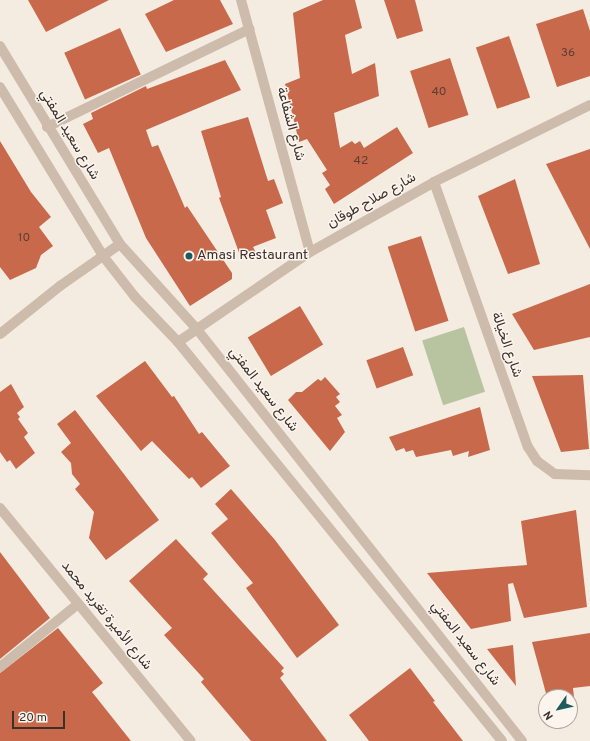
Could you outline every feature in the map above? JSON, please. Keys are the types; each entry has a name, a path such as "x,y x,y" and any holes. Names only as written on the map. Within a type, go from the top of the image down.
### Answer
{"street":[{"name":"شارع الشفاعة","path":"244,2 310,252"},
{"path":"47,127 250,29"},
{"name":"شارع سعيد المفتي","path":"0,46 47,127 120,244 196,328 522,741"},
{"path":"0,87 103,256 135,297 178,342 502,741"},
{"name":"شارع صلاح طوقان","path":"178,342 196,328 310,252 434,182 590,105"},
{"name":"شارع الخيالة","path":"434,182 528,447 545,469 555,474 590,474"},
{"path":"0,334 60,286 120,244"},
{"name":"شارع الأميرة تغريد محمد","path":"0,508 191,741"},
{"path":"0,667 78,604"}],"green space":[{"path":"464,327 485,392 443,405 422,341"}],"building":[{"path":"28,0 109,0 46,32"},
{"path":"174,0 220,0 233,24 166,52 145,14"},
{"path":"323,0 355,0 362,28 345,35 352,74 375,63 379,96 334,113 340,148 352,141 355,144 360,141 364,148 397,127 413,153 334,204 325,189 330,185 322,173 327,170 307,139 299,142 285,84 300,78 293,13"},
{"path":"384,0 415,0 423,31 397,39"},
{"path":"583,9 590,31 590,76 557,87 536,24"},
{"path":"120,28 141,75 85,99 64,53"},
{"path":"509,36 530,97 497,109 476,47"},
{"path":"450,58 469,115 429,128 410,71"},
{"path":"225,60 241,90 146,130 152,147 158,145 185,208 187,206 232,273 232,279 190,306 146,238 109,148 98,153 83,124 93,119 91,113 146,86 147,89"},
{"path":"248,117 268,181 274,179 283,203 266,210 276,238 253,247 256,253 241,258 219,198 221,197 201,131"},
{"path":"0,141 31,192 51,217 39,227 53,246 41,255 36,268 10,280 0,267"},
{"path":"590,149 590,249 546,164"},
{"path":"515,179 540,264 508,274 478,196"},
{"path":"421,236 449,321 415,331 388,247"},
{"path":"590,284 590,337 534,350 512,314"},
{"path":"300,306 323,345 271,376 248,337"},
{"path":"403,347 413,375 377,389 366,360"},
{"path":"145,361 172,397 174,396 199,434 202,432 230,466 201,488 192,477 189,479 152,441 141,451 96,396"},
{"path":"583,375 589,449 561,452 532,376"},
{"path":"325,377 340,394 336,397 340,402 335,406 342,415 337,418 345,432 330,451 288,400 296,392 302,392 318,379 321,381"},
{"path":"11,384 24,407 17,413 20,417 18,419 28,433 24,437 35,453 16,469 10,460 7,462 0,452 0,392"},
{"path":"480,407 490,450 468,457 469,451 453,456 451,450 416,457 413,450 406,452 404,448 396,451 389,437"},
{"path":"75,410 159,520 106,560 89,538 94,512 75,489 80,484 72,474 71,463 61,452 71,443 57,424"},
{"path":"231,489 275,540 339,625 297,658 246,588 253,583 211,533 228,519 215,504"},
{"path":"576,510 587,607 524,618 513,583 508,584 511,621 471,629 427,573 527,565 521,521"},
{"path":"176,539 208,574 203,579 284,668 281,671 284,674 280,678 327,741 251,741 201,682 204,679 164,635 172,628 129,581"},
{"path":"0,552 50,618 0,659"},
{"path":"58,628 103,683 92,692 131,741 0,741 0,673"},
{"path":"590,633 590,686 573,689 545,689 532,642"},
{"path":"513,645 516,686 487,649"},
{"path":"410,668 435,701 433,702 463,741 369,741 349,715"}],"place":[{"name":"Amasi Restaurant","path":"189,256"}]}
